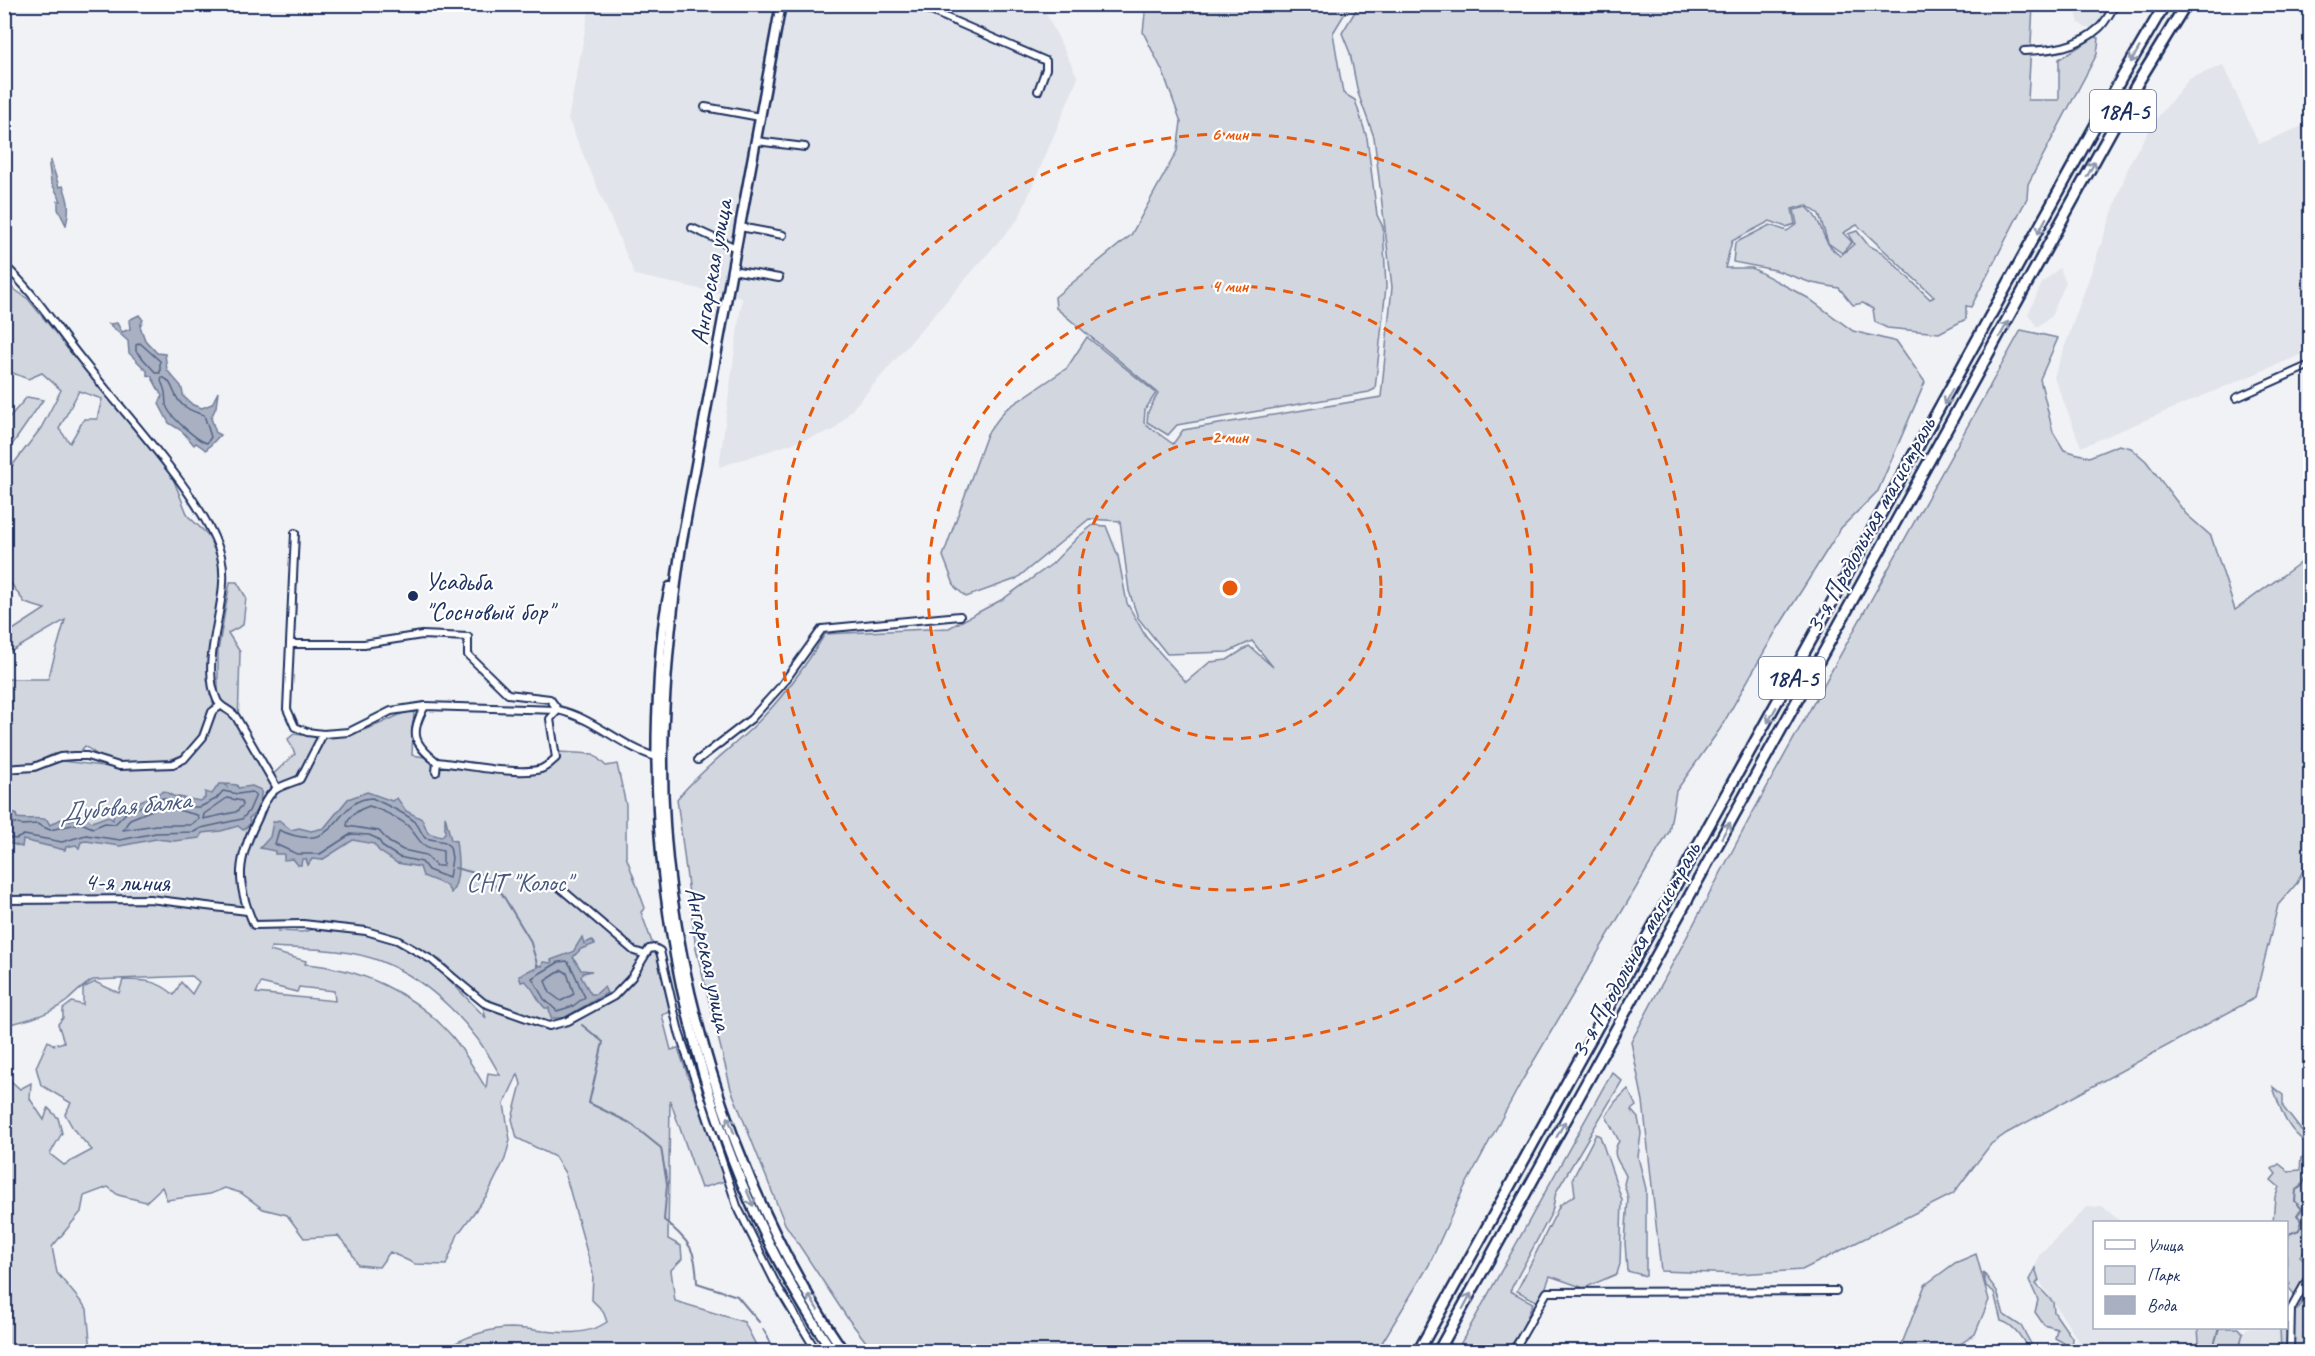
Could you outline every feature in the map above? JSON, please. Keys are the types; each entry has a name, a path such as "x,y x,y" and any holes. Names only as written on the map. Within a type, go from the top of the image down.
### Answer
{"highway":[{"name":"3-я Продольная магистраль","path":"1418,1352 2121,79 2165,4"},
{"name":"3-я Продольная магистраль","path":"1438,1352 2138,84 2186,4"}],"main road":[{"name":"Ангарская улица","path":"781,4 681,546 663,630 656,757 659,826 677,964 712,1100 758,1216 808,1312 833,1352"},
{"name":"Ангарская улица","path":"681,546 669,632 663,755 670,874 685,965 716,1083 748,1171 772,1227 807,1293 844,1352"}],"street":[{"path":"915,4 1046,61 1046,69 1038,91"},
{"path":"2024,51 2050,50 2075,44 2100,27 2115,4"},
{"path":"705,107 760,117"},
{"path":"756,141 805,147"},
{"path":"740,227 783,235"},
{"path":"692,228 736,248"},
{"path":"4,265 167,467 211,532 223,568 213,668 214,690 220,706 232,711 236,717 277,788"},
{"path":"732,270 779,278"},
{"path":"2236,398 2310,365"},
{"path":"295,532 287,709 295,727 307,732 323,734 349,732 391,711 425,706 558,710 577,714 633,748 656,757"},
{"path":"698,760 751,719 782,686 822,629 960,616"},
{"path":"290,644 364,644 422,635 468,637 468,655 508,694 550,699 558,710"},
{"path":"4,769 34,767 60,757 74,756 87,756 119,766 172,764 184,759 203,737 212,712 220,706"},
{"path":"425,706 418,717 418,745 422,752 437,762 516,770 537,770 547,767 556,758 550,719 558,710"},
{"path":"323,734 300,779 277,788 268,796 241,856 240,880 247,911 254,925 303,924 366,931 397,940 432,960 484,1003 549,1026 568,1020 614,996 632,977 643,954 655,948 662,956 679,1032 737,1206 775,1282 817,1352"},
{"path":"436,772 437,762"},
{"path":"559,887 634,951 643,954"},
{"name":"4-я линия","path":"4,900 150,899 247,911"},
{"path":"2290,1352 2291,1309 2310,1275"},
{"path":"1513,1352 1547,1292 1836,1291"}],"shaded area":[{"path":"590,5 1042,5 1078,78 1019,218 834,430 719,467 742,298 635,275 568,119"},
{"path":"2074,5 2106,5 2103,19 2095,27 2086,28 2079,23"},
{"path":"2223,65 2259,144 2310,123 2310,351 2081,447 2054,377 2130,162 2156,119 2189,79"},
{"path":"2059,268 2066,282 2051,317 2037,327 2028,314 2042,283"},
{"path":"2102,1206 2120,1221 2093,1221 2093,1329 2205,1329 2193,1351 2085,1351 2039,1280 2035,1268 2039,1255 2087,1207"},
{"path":"2246,1329 2280,1329 2281,1351 2230,1352 2240,1345"}],"green space":[{"path":"1146,5 1350,5 1333,33 1343,93 1355,100 1367,138 1377,215 1383,227 1386,287 1375,389 1369,392 1177,425 1168,435 1147,422 1148,412 1158,393 1056,308 1055,297 1131,235 1177,151 1181,122 1163,72 1143,32"},
{"path":"1359,5 2033,5 2028,100 2059,100 2059,59 2095,37 2099,38 2097,54 2028,184 2027,198 1971,307 1966,306 1966,319 1939,333 1887,328 1875,322 1873,309 1863,303 1853,305 1839,288 1812,283 1775,270 1733,262 1735,243 1770,225 1787,231 1797,224 1794,210 1807,207 1817,220 1828,243 1819,214 1806,205 1792,209 1795,224 1786,227 1770,221 1732,241 1725,268 1752,268 1808,298 1853,331 1897,342 1925,382 1878,491 1841,528 1776,631 1720,729 1676,791 1669,832 1523,1079 1463,1190 1429,1265 1377,1351 873,1351 846,1316 785,1224 731,1089 696,949 677,799 695,779 774,705 825,634 949,628 1003,599 1052,564 1093,525 1106,526 1118,556 1127,603 1146,637 1186,682 1210,662 1227,660 1249,646 1273,667 1252,641 1228,652 1167,654 1138,618 1129,591 1120,521 1089,519 1016,579 966,597 955,587 943,556 987,434 1005,410 1067,368 1087,337 1156,393 1145,410 1144,423 1173,444 1183,430 1381,397 1392,287 1374,137 1358,93 1350,53 1342,33","holes":["1857,225 1934,297 1930,299 1883,253 1868,245 1857,231 1848,234 1854,244 1840,256 1828,243 1842,253 1852,242 1843,233"]},
{"path":"4,282 28,299 172,476 188,516 208,535 222,569 216,623 211,639 214,702 198,739 184,754 162,763 107,762 85,746 78,754 54,754 25,767 5,767 5,679 48,679 65,620 5,655 5,635 45,609 25,603 10,582 5,585 5,475 41,428 61,390 42,373 28,379 5,370 8,340 5,339","holes":["79,391 102,399 97,419 84,419 70,443 59,429"]},
{"path":"2021,330 2058,338 2040,379 2053,432 2064,450 2089,457 2119,445 2131,448 2146,461 2186,514 2211,536 2235,610 2304,560 2310,569 2310,855 2297,883 2278,905 2255,998 2007,1133 1991,1144 1953,1194 1802,1270 1738,1274 1661,1271 1643,1101 1631,1042 1753,812"},
{"path":"27,397 43,400 5,455 5,422"},
{"name":"СНТ \"Колос\"","path":"230,582 237,582 246,597 243,625 228,633 240,652 238,727 269,778 295,754 288,739 294,734 344,735 382,723 414,708 412,755 425,757 438,765 536,774 553,765 559,752 593,754 606,766 617,764 626,805 626,856 645,908 641,912 658,959 670,1012 662,1015 671,1050 678,1048 725,1181 701,1188 670,1100 668,1239 681,1246 682,1259 671,1270 675,1301 744,1322 759,1351 441,1351 466,1338 493,1330 511,1328 573,1333 596,1328 607,1322 603,1311 592,1300 593,1274 565,1173 555,1157 517,1138 512,1119 521,1084 518,1074 504,1104 510,1140 505,1159 487,1195 458,1234 446,1265 415,1264 390,1252 379,1267 358,1265 349,1248 338,1236 304,1238 287,1215 263,1209 241,1193 225,1188 210,1194 167,1200 162,1187 146,1202 118,1195 108,1187 84,1196 81,1212 52,1247 57,1273 87,1309 91,1351 5,1351 4,1075 20,1089 31,1083 30,1099 44,1120 48,1108 58,1118 62,1133 50,1154 64,1165 92,1150 74,1130 65,1114 71,1103 41,1085 36,1067 48,1041 54,1045 64,1042 58,1024 63,1018 63,1009 72,1002 83,1005 83,988 95,982 119,993 123,980 144,981 162,986 174,995 181,982 192,994 199,982 192,976 93,980 53,1010 5,1025 5,771 31,771 63,761 118,768 180,766 205,740 218,708 218,651","holes":["283,922 319,928 302,932 278,931","362,929 377,930 440,960 480,997 486,1018 432,962 397,942","271,947 340,951 380,961 399,970 434,993 465,1023 500,1075 488,1073 486,1088 451,1035 420,1007 385,985 346,971 305,964 306,961 270,951","261,983 297,992 299,987 334,991 335,1001 256,993"]},
{"path":"1612,1072 1622,1081 1556,1192 1552,1212 1510,1291 1533,1303 1521,1332 1506,1351 1456,1352"},
{"path":"2273,1087 2283,1095 2283,1107 2310,1139 2310,1146 2290,1127"},
{"path":"1628,1089 1636,1106 1631,1110 1638,1118 1641,1133 1638,1157 1646,1189 1646,1276 1627,1271 1625,1243 1628,1198 1624,1184 1626,1176 1615,1151 1619,1141 1606,1116 1615,1102"},
{"path":"1596,1134 1600,1136 1622,1200 1620,1264 1617,1274 1584,1288 1550,1276 1540,1303 1517,1291 1560,1205 1575,1195 1573,1178"},
{"path":"2310,1153 2310,1245 2300,1256 2310,1265 2310,1336 2303,1351 2281,1351 2280,1329 2288,1329 2288,1312 2297,1310 2302,1303 2288,1287 2290,1284 2288,1281 2288,1221 2273,1221 2275,1197 2279,1187 2271,1180 2276,1174 2272,1169 2279,1164 2288,1171 2300,1170 2301,1158 2309,1157"},
{"path":"1976,1254 1989,1300 1975,1334 1950,1351 1899,1351 1925,1285 1955,1263"},
{"path":"2035,1268 2039,1280 2036,1284 2053,1302 2054,1312 2072,1338 2071,1351 2055,1338 2057,1329 2044,1325 2035,1312 2038,1300 2029,1280"},
{"path":"1983,1272 1997,1291 2004,1315 2021,1326 2035,1351 2029,1351 2014,1329 2001,1321 1994,1292 1986,1286"},
{"path":"2198,1329 2240,1329 2243,1333 2240,1345 2230,1351 2187,1351 2194,1349 2199,1342"}],"water":[{"path":"51,161 59,187 63,186 68,201 66,225 58,209 58,201 61,201 51,182 49,165"},
{"path":"139,315 143,320 140,326 145,340 157,353 165,354 167,370 181,386 184,397 193,405 202,408 212,404 218,392 216,407 211,418 216,433 220,435 206,450 196,443 194,445 182,431 169,423 159,404 162,396 151,376 147,375 147,371 129,353 128,341 109,324 117,323 122,332 130,329 129,320"},
{"path":"219,784 225,784 227,787 227,784 237,785 238,788 252,786 261,790 259,806 249,818 250,824 243,830 238,826 202,833 200,838 174,841 156,839 120,846 86,841 81,842 79,848 76,845 66,847 65,850 23,840 22,847 5,842 5,813 16,814 17,818 47,820 50,825 61,819 67,821 77,818 79,813 92,822 108,816 113,820 114,812 164,791 173,796 200,801 205,798 205,792 212,794"},
{"path":"367,792 392,801 397,798 406,811 422,819 428,833 441,837 445,833 445,816 451,840 456,841 458,875 451,893 446,885 423,876 420,867 397,863 379,851 374,844 353,840 322,860 312,859 308,865 306,859 302,859 301,865 298,865 293,859 284,860 284,854 275,854 275,851 260,848 270,837 273,822 279,820 291,830 299,828 311,831 324,828 348,799"},
{"path":"582,937 584,944 592,940 595,944 581,949 573,957 581,970 592,971 583,973 581,977 591,994 596,994 604,987 607,993 564,1018 551,1018 549,1008 545,1008 528,984 525,981 521,982 519,976 536,969 537,965 542,966 543,962 552,963 551,960 573,952"}],"waterway":[{"name":"Дубовая балка","path":"455,868 483,875 499,889 530,940 538,967"},
{"name":"Дубовая балка","path":"582,1025 603,1042 589,1103 630,1123 661,1148 667,1184 664,1220 690,1247 695,1262 697,1283 737,1296 759,1322"},
{"path":"2288,1239 2289,1234 2299,1230 2302,1221 2297,1215 2302,1209 2295,1201 2296,1190 2301,1187 2310,1171"},
{"name":"Дубовая балка","path":"763,1329 776,1352"},
{"path":"2212,1352 2219,1329"}],"place":[{"name":"Усадьба \"Сосновый бор\"","path":"413,596"}]}
